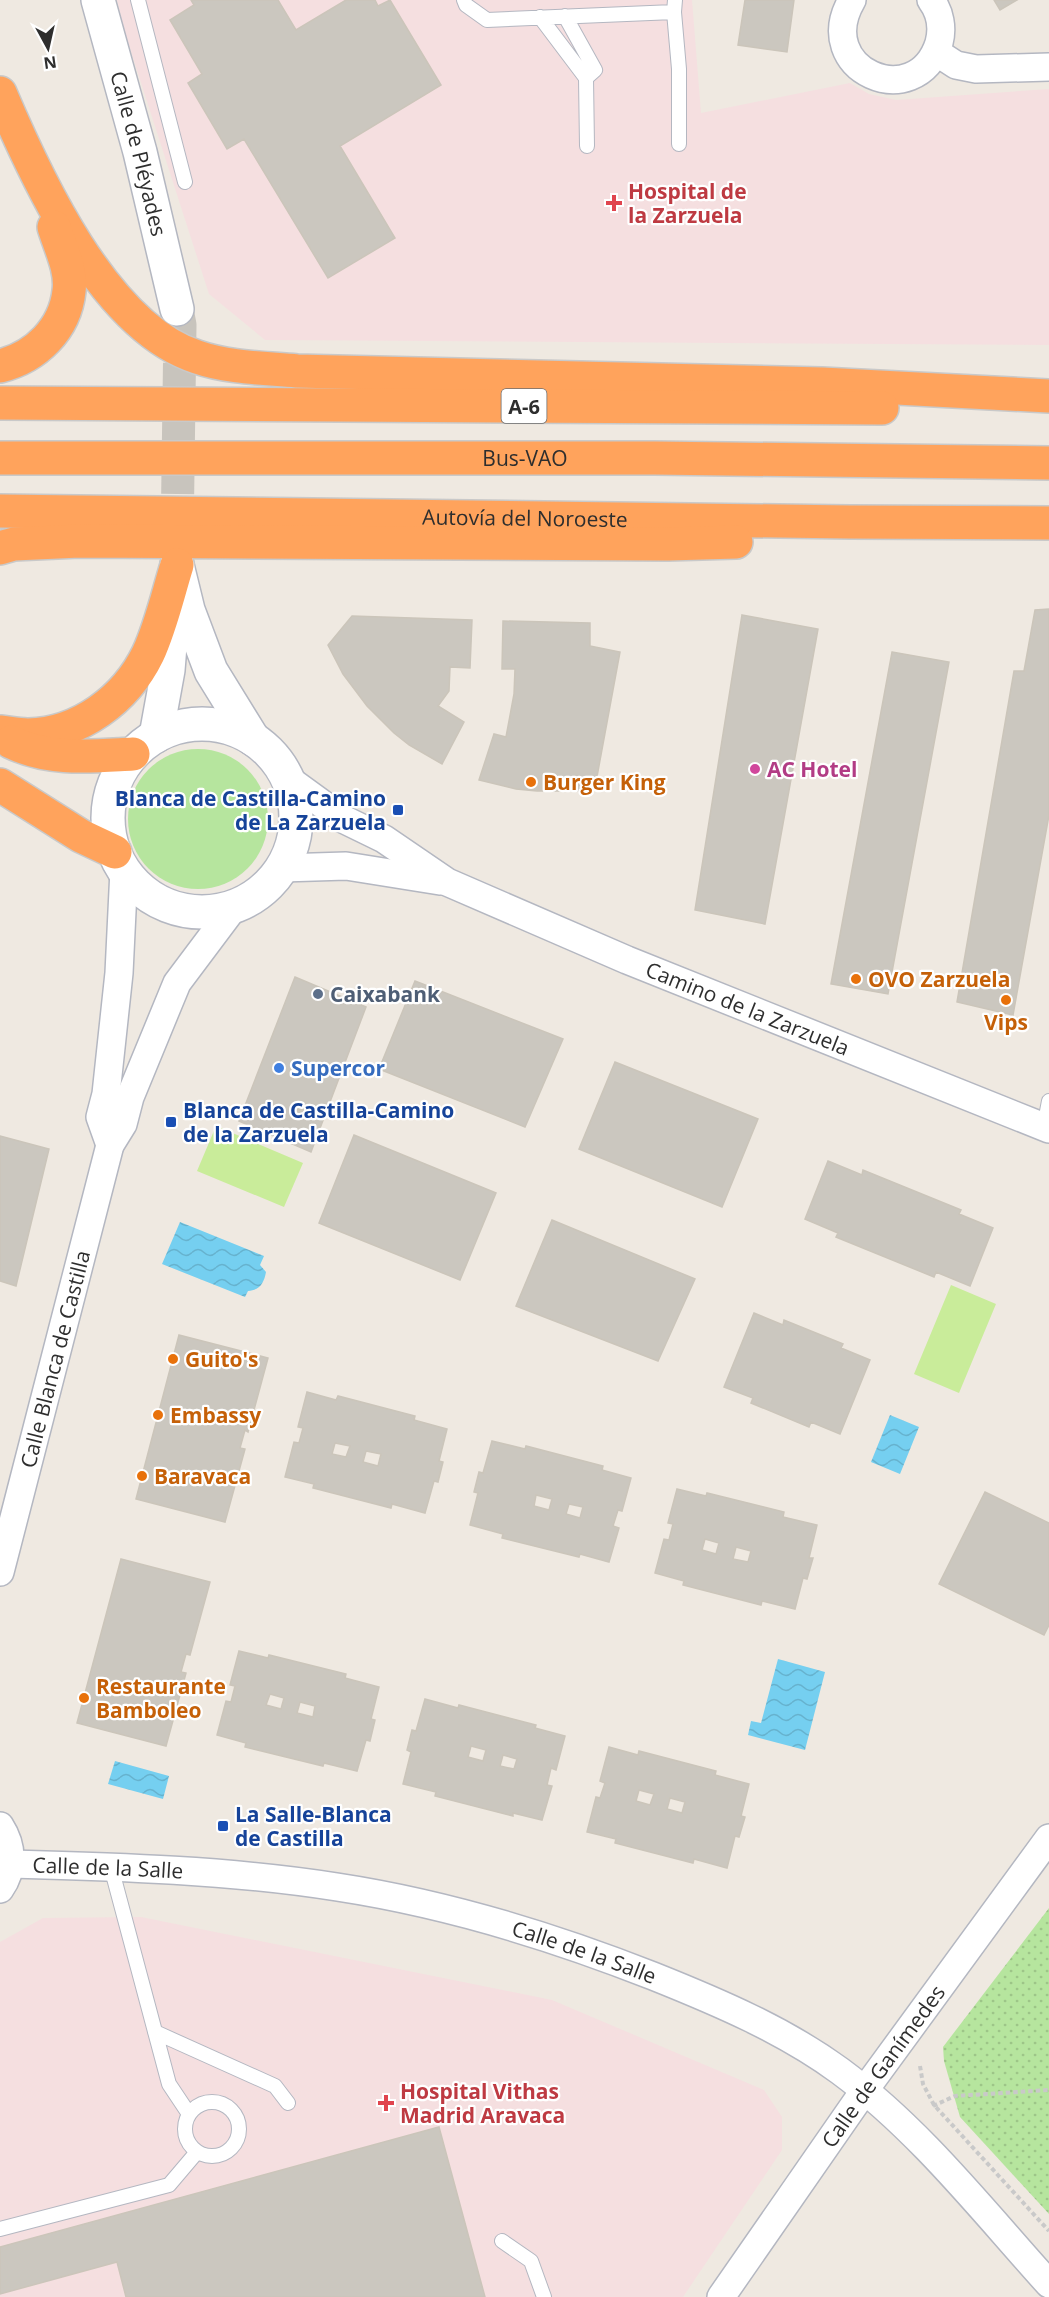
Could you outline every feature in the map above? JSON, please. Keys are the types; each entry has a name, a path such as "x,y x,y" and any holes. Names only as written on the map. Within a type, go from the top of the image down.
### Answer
{"highway":[{"path":"0,93 39,180 66,265 69,290 62,317 50,337 32,353 0,366"},
{"path":"39,180 92,268 112,294 146,328 196,357 227,365 297,371 822,384 1049,396"},
{"name":"A-6","path":"0,403 1049,409"},
{"name":"Bus-VAO","path":"0,458 655,458 1049,463"},
{"name":"Autovía del Noroeste","path":"0,512 850,522 1049,522"},
{"path":"0,548 14,544 79,541 679,544 756,541 850,522"},
{"path":"0,734 28,735 51,732 81,722 103,710 120,695 136,676 149,651 177,565"},
{"path":"0,734 45,754 75,756 145,745"},
{"path":"0,785 119,861"}],"main road":[{"name":"Calle de Pléyades","path":"98,0 140,152 177,309"},
{"path":"177,565 188,610 211,671 253,739"},
{"path":"145,745 168,670 177,565"},
{"path":"205,725 230,729 253,739 279,763 294,796 297,815 296,834 282,868 269,885 253,898 234,907 210,912 184,910 161,903 140,888 119,861 109,832 108,811 112,791 121,771 145,745 180,727 205,725"}],"street":[{"path":"852,0 844,13 841,29 844,46 852,60 864,72 879,78 896,80 912,75 926,66 936,52 941,37 941,21 931,0"},
{"path":"936,52 956,66 976,69 1049,67"},
{"name":"Camino de la Zarzuela","path":"288,779 343,819 384,839 447,882 627,960 1047,1119"},
{"path":"110,1144 100,1117 106,1094 119,973 119,861"},
{"name":"Camino de la Zarzuela","path":"282,868 346,866 447,882"},
{"name":"Calle Blanca de Castilla","path":"0,1572 110,1144 123,1124 130,1097 177,983 234,907"},
{"path":"0,1826 10,1850 5,1876"},
{"name":"Calle de Ganímedes","path":"721,2297 864,2091 1049,1838"},
{"name":"Calle de la Salle","path":"5,1876 111,1867 213,1873 339,1887 494,1923 581,1950 698,1994 759,2022 813,2052 864,2091 912,2133 1049,2284"}],"lane":[{"path":"138,0 185,182"},
{"path":"464,0 466,5 487,20 565,16 674,6 679,69 679,144"},
{"path":"540,16 586,78 587,146"},
{"path":"565,16 595,70 586,78"},
{"path":"111,1867 169,2084 189,2114"},
{"path":"155,2032 275,2086 288,2103"},
{"path":"206,2102 217,2102 227,2106 239,2123 234,2143 227,2151 218,2155 197,2152 189,2144 185,2134 185,2124 189,2114 196,2106 206,2102"},
{"path":"0,2229 169,2185 197,2152"},
{"path":"502,2241 531,2261 544,2297"}],"path":[{"path":"919,2063 923,2084 934,2105 1049,2230"},
{"path":"912,2133 934,2105 955,2096 1049,2090"}],"shaded area":[{"name":"Hospital de la Zarzuela","path":"117,0 692,0 701,113 850,83 869,94 896,100 1049,89 1049,345 265,340 209,294 124,30"},
{"name":"Hospital Vithas Madrid Aravaca","path":"141,1917 552,2000 764,2090 782,2117 782,2150 683,2297 0,2297 0,1942 43,1918"}],"green space":[{"path":"198,749 225,755 237,761 247,770 256,780 262,792 268,819 262,846 256,858 247,868 237,877 225,883 198,889 171,883 159,877 149,868 140,858 134,846 128,819 134,792 140,780 149,770 159,761 171,755"},
{"path":"216,1126 303,1163 284,1207 197,1171"},
{"path":"951,1285 996,1304 959,1393 914,1374"},
{"path":"1049,1908 1049,2214 960,2117 944,2061 943,2047"}],"water":[{"path":"180,1222 264,1256 260,1265 266,1272 261,1285 248,1291 245,1297 162,1264"},
{"path":"890,1415 919,1427 900,1474 871,1462"},
{"path":"778,1659 825,1672 805,1750 748,1735 751,1721 761,1723"},
{"path":"115,1761 169,1776 163,1799 108,1784"}],"building":[{"path":"191,0 278,0 296,30 346,0 375,0 378,6 390,0 441,85 340,146 395,238 328,278 244,139 227,149 188,83 202,74 170,20 194,5"},
{"path":"745,0 794,0 787,52 738,45"},
{"path":"994,0 1017,0 1000,10"},
{"path":"1049,609 1049,815 1013,1015 957,1002 1014,671 1024,671 1035,610"},
{"name":"AC Hotel","path":"742,615 818,629 765,924 695,910"},
{"path":"352,616 472,620 470,668 450,667 449,691 438,706 464,722 442,764 409,745 394,733 367,706 343,674 328,645"},
{"path":"503,621 590,623 590,646 620,652 596,782 581,783 581,791 516,789 479,780 494,734 506,737 514,694 515,669 502,669"},
{"path":"892,652 949,662 888,994 831,984"},
{"path":"295,977 366,1007 311,1152 239,1121"},
{"path":"415,981 563,1039 525,1127 379,1069"},
{"path":"615,1062 758,1119 722,1207 579,1149"},
{"path":"354,1135 496,1193 460,1280 319,1223"},
{"path":"0,1136 49,1149 16,1286 0,1281"},
{"path":"828,1161 862,1175 863,1170 961,1210 959,1214 993,1228 970,1286 936,1272 934,1277 836,1237 838,1233 805,1219"},
{"path":"552,1220 695,1279 658,1361 516,1306"},
{"path":"754,1313 783,1325 784,1320 843,1344 841,1348 870,1360 840,1434 811,1422 809,1427 751,1403 753,1398 724,1387"},
{"path":"179,1335 268,1358 248,1432 245,1430 240,1448 245,1449 225,1522 136,1499"},
{"path":"307,1392 336,1400 338,1396 415,1416 414,1420 447,1429 439,1461 443,1462 438,1482 434,1481 425,1513 392,1504 391,1508 313,1488 314,1484 285,1477 294,1442 299,1443 303,1428 298,1427","holes":["335,1443 350,1446 346,1457 332,1454","366,1451 381,1454 378,1466 363,1462"]},
{"path":"492,1441 525,1449 526,1446 603,1466 602,1470 631,1478 622,1511 618,1510 613,1526 619,1528 609,1562 502,1538 503,1534 470,1525 478,1493 474,1492 479,1472 483,1473","holes":["536,1495 552,1499 549,1510 534,1506","569,1504 583,1507 580,1518 566,1514"]},
{"path":"677,1489 706,1496 707,1493 784,1512 783,1517 817,1525 809,1558 813,1558 807,1579 803,1578 795,1609 762,1601 761,1605 683,1585 684,1581 655,1573 664,1539 669,1540 673,1524 668,1523","holes":["705,1539 719,1543 716,1554 702,1550","736,1547 751,1551 748,1562 733,1559"]},
{"path":"985,1492 1049,1523 1049,1625 1044,1635 939,1584"},
{"path":"121,1559 210,1582 190,1655 186,1654 181,1672 186,1673 166,1746 77,1723"},
{"path":"239,1651 268,1658 269,1655 346,1674 345,1678 379,1687 371,1719 375,1720 370,1741 366,1740 357,1771 324,1763 323,1766 245,1747 246,1743 217,1735 226,1701 231,1702 235,1686 230,1685","holes":["270,1694 284,1698 281,1709 266,1705","300,1702 315,1706 313,1717 297,1713"]},
{"path":"425,1699 458,1708 459,1705 536,1725 535,1728 565,1736 556,1770 551,1768 547,1785 552,1786 542,1820 513,1813 513,1816 435,1796 436,1792 403,1784 411,1752 407,1750 412,1730 416,1731","holes":["471,1746 486,1750 483,1761 468,1757","503,1755 517,1759 514,1769 500,1766"]},
{"path":"609,1747 638,1755 639,1751 716,1771 715,1775 749,1784 741,1816 745,1817 739,1837 735,1836 727,1868 694,1859 693,1863 615,1843 616,1839 587,1832 596,1797 600,1798 605,1783 600,1781","holes":["639,1790 654,1794 650,1805 636,1801","670,1798 685,1802 682,1813 667,1809"]},
{"path":"439,2127 485,2297 126,2297 117,2262 0,2294 0,2247"}],"tunnel":[{"path":"177,309 180,325 177,543"}],"place":[{"name":"Hospital de la Zarzuela","path":"614,203"},
{"name":"AC Hotel","path":"755,769"},
{"name":"Burger King","path":"531,782"},
{"name":"Blanca de Castilla-Camino de La Zarzuela","path":"398,810"},
{"name":"OVO Zarzuela","path":"856,979"},
{"name":"Caixabank","path":"318,994"},
{"name":"Vips","path":"1006,1000"},
{"name":"Supercor","path":"279,1068"},
{"name":"Blanca de Castilla-Camino de la Zarzuela","path":"171,1122"},
{"name":"Guito's","path":"173,1359"},
{"name":"Embassy","path":"158,1415"},
{"name":"Baravaca","path":"142,1476"},
{"name":"Restaurante Bamboleo","path":"84,1698"},
{"name":"La Salle-Blanca de Castilla","path":"223,1826"},
{"name":"Hospital Vithas Madrid Aravaca","path":"386,2103"}]}
